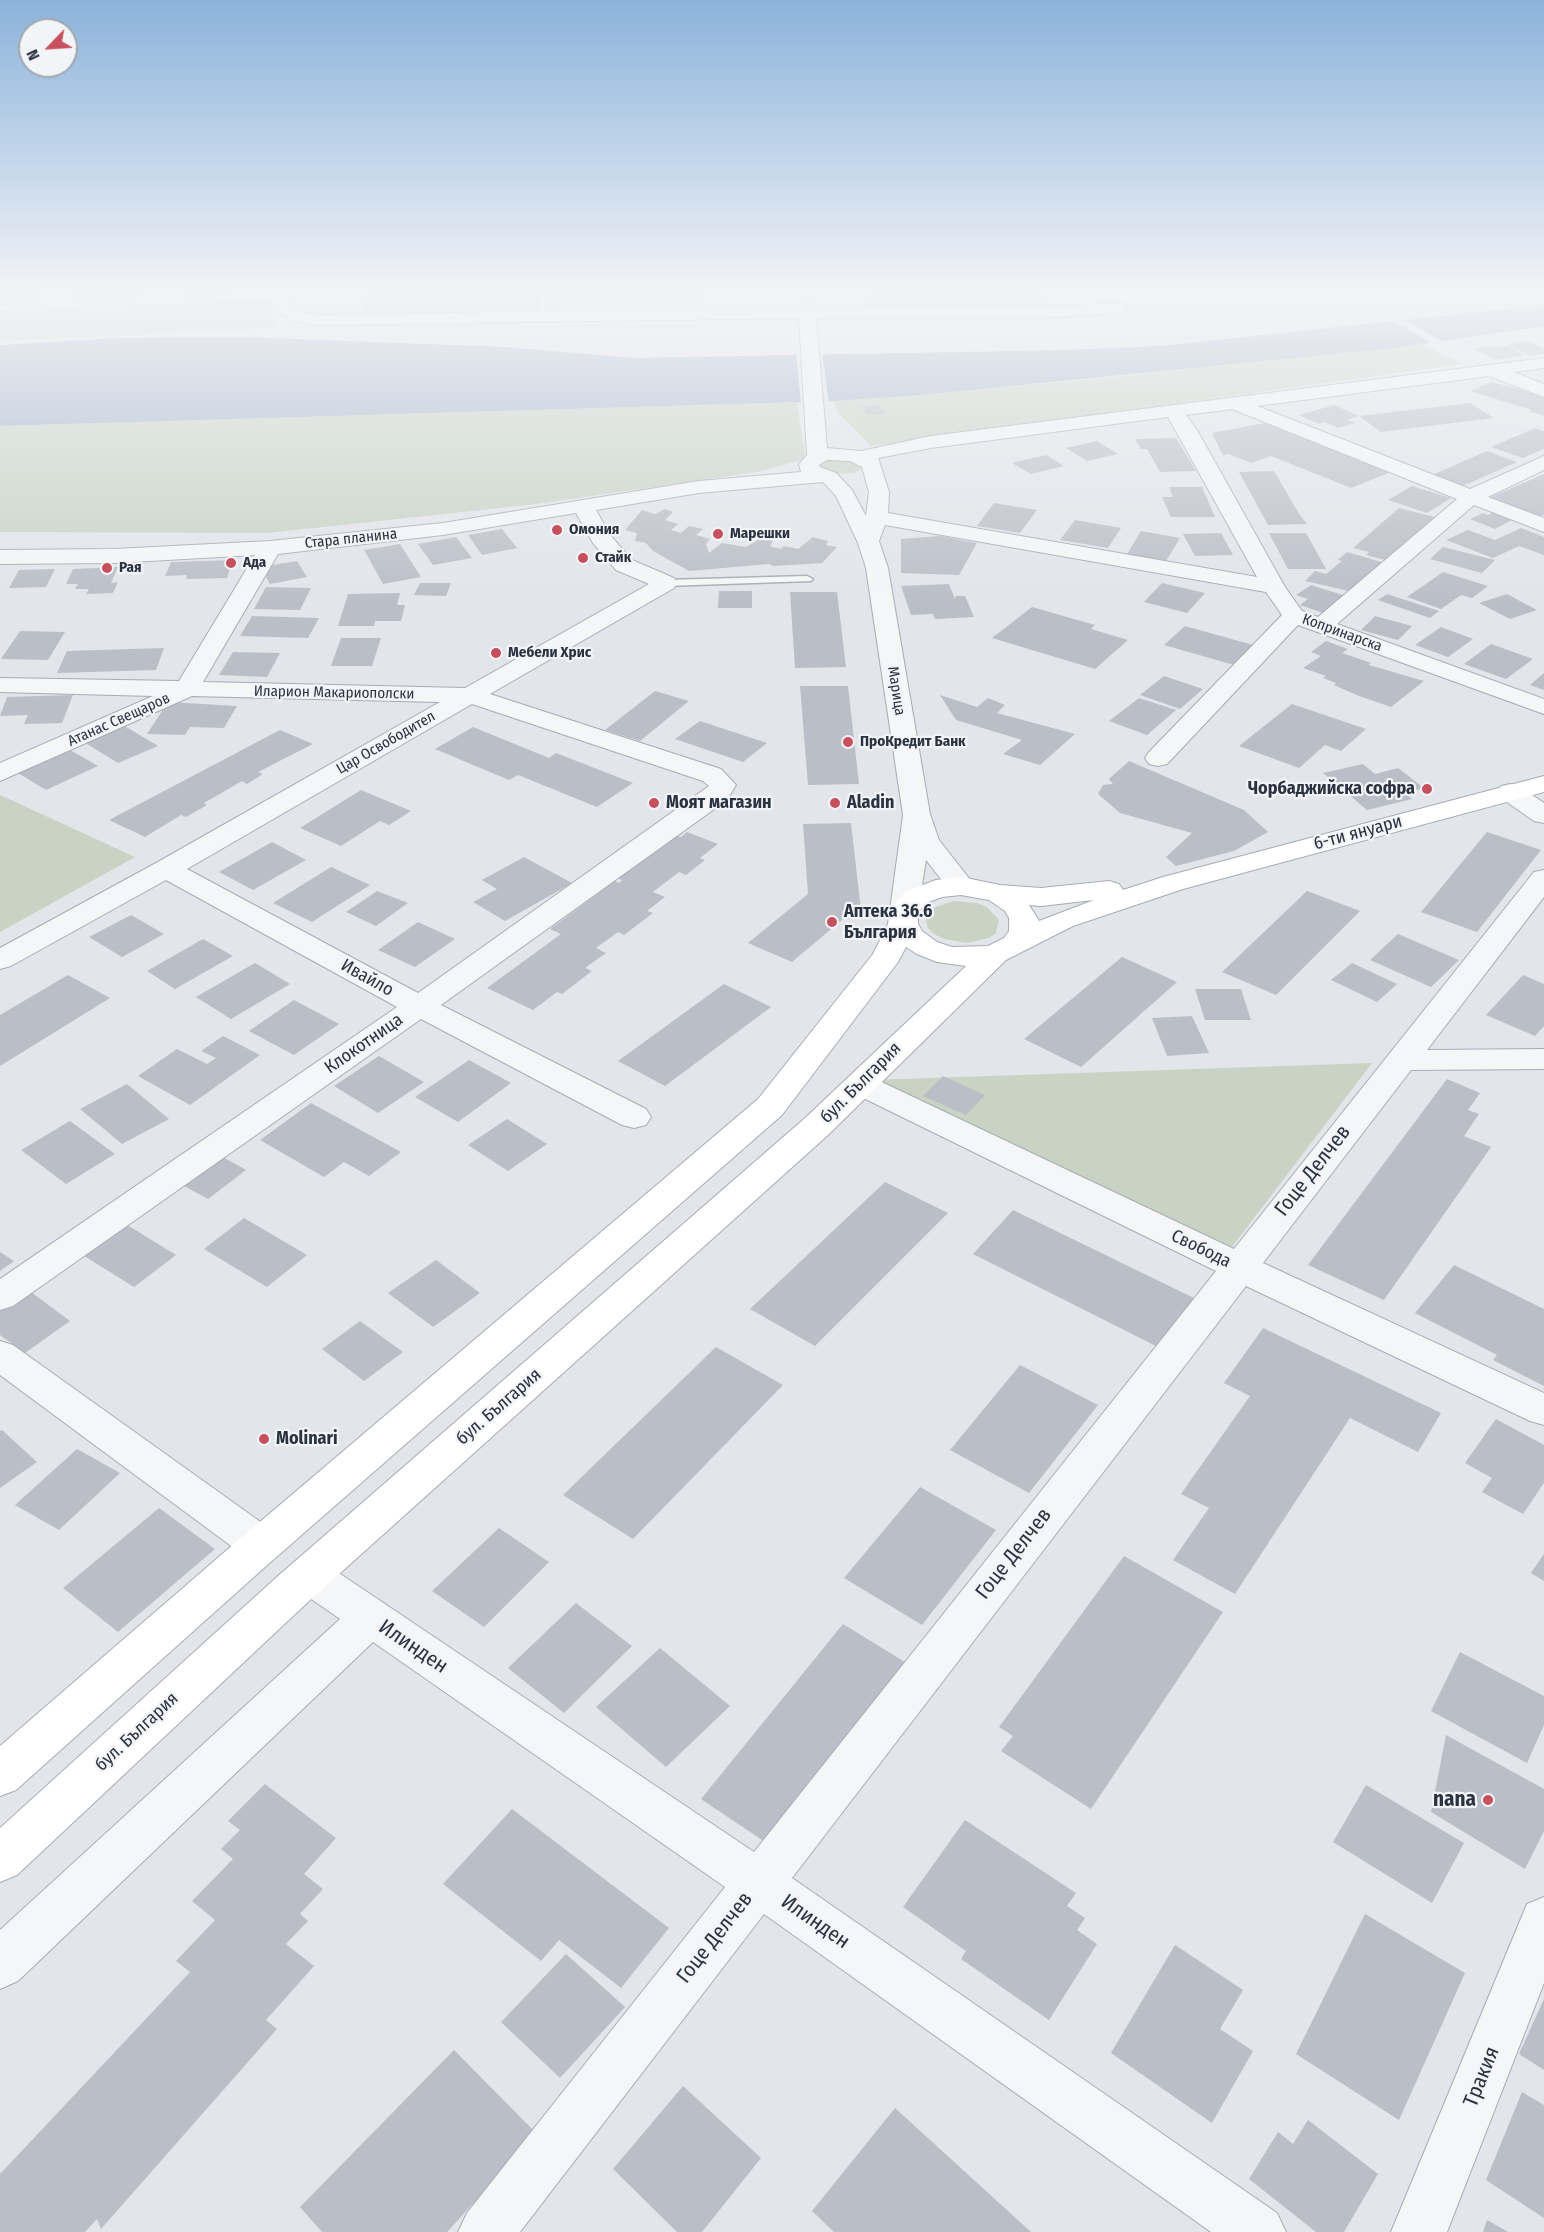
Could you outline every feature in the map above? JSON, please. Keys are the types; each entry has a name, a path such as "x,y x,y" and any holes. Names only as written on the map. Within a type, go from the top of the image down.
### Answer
{"main road":[{"name":"6-ти януари","path":"1173,883 1544,784"},
{"path":"0,1775 261,1545 770,1107 887,956 904,917 916,897 936,889 961,886 999,894 1041,897 1173,883"},
{"path":"904,917 911,937 927,948 948,956 972,957 1005,949 1063,920 1173,883"},
{"path":"999,894 1016,905 1024,918 1024,932 1005,949"},
{"name":"бул. България","path":"0,1859 309,1575 807,1135 1005,949"}],"street":[{"path":"814,396 820,468"},
{"path":"820,468 859,459 873,453 931,442 1295,396"},
{"path":"1236,404 1544,526"},
{"name":"Копринарска","path":"1174,412 1187,430 1274,587 1294,616 1544,707"},
{"path":"815,413 859,459 879,492 877,517 869,543"},
{"path":"820,468 861,475 859,459"},
{"path":"1322,625 1471,497 1544,462"},
{"name":"Стара планина","path":"0,557 114,556 270,548 443,529 820,468"},
{"name":"Марица","path":"820,468 845,494 869,543 877,568 916,814"},
{"path":"582,505 601,538 624,565 666,583"},
{"path":"877,517 1274,587"},
{"name":"Атанас Свещаров","path":"0,773 186,690 270,548"},
{"name":"Цар Освободител","path":"0,960 166,869 666,583"},
{"path":"1158,758 1294,616"},
{"name":"Иларион Макариополски","path":"0,686 469,695 711,775 723,785"},
{"name":"Клокотница","path":"0,1297 419,1006 718,794 723,785"},
{"path":"1510,792 1544,815"},
{"path":"916,814 926,842 961,886"},
{"path":"904,917 916,814"},
{"name":"Ивайло","path":"166,869 419,1006 634,1117"},
{"name":"Гоце Делчев","path":"486,2232 1544,878"},
{"path":"1400,1060 1544,1059"},
{"name":"Свобода","path":"860,1084 1239,1267 1544,1410"},
{"path":"0,1355 261,1545"},
{"name":"Илинден","path":"309,1575 759,1882 1258,2232"},
{"path":"0,1964 370,1618"},
{"name":"Тракия","path":"1419,2232 1544,1921"}],"lane":[{"path":"666,583 807,579"}],"green space":[{"path":"891,396 1230,396 871,446 840,415 833,401"},
{"path":"797,402 805,459 757,472 537,504 268,533 0,532 0,426"},
{"path":"853,458 863,468 855,473 834,474 820,467 826,459"},
{"path":"0,795 135,857 0,932"},
{"path":"953,901 977,903 987,907 999,920 996,933 989,938 967,943 944,939 934,934 928,928 927,914 933,908"},
{"path":"1372,1063 1232,1247 872,1080"}],"water":[{"path":"0,396 903,396 833,401 0,426"}],"pier":[{"path":"800,396 828,396 829,404 801,404"}],"building":[{"path":"1487,396 1544,396 1544,416 1529,411 1532,410"},
{"path":"1470,403 1494,418 1381,432 1359,416"},
{"path":"879,405 885,414 867,415 861,407"},
{"path":"1334,405 1359,416 1347,420 1355,423 1338,428 1325,422 1319,424 1299,415"},
{"path":"1265,423 1391,472 1351,488 1271,456 1251,463 1229,454 1223,455 1212,433"},
{"path":"1535,428 1544,431 1544,449 1523,458 1491,447"},
{"path":"1176,438 1196,471 1160,472 1147,449 1141,449 1135,439"},
{"path":"1097,441 1118,454 1087,461 1066,448"},
{"path":"1487,451 1517,462 1463,486 1432,475"},
{"path":"1046,455 1064,466 1031,474 1012,463"},
{"path":"1274,471 1307,524 1268,525 1239,472"},
{"path":"1544,474 1544,515 1538,517 1489,498"},
{"path":"1412,486 1451,498 1427,513 1388,500"},
{"path":"1169,487 1202,487 1215,517 1171,517 1162,497 1173,497"},
{"path":"994,503 1037,510 1020,533 977,526"},
{"path":"1399,508 1438,518 1389,561 1366,555 1369,552 1353,548"},
{"path":"665,509 673,512 665,520 678,524 671,530 681,533 689,526 703,529 696,535 710,539 706,544 709,553 722,543 746,547 761,538 773,540 770,546 781,549 784,546 798,549 813,537 828,541 826,545 837,547 822,563 773,566 769,564 689,571 653,551 646,543 635,541 637,533 625,530 642,510 655,514"},
{"path":"1494,512 1514,519 1495,529 1470,519 1483,513 1488,515"},
{"path":"1075,520 1121,528 1108,548 1060,540"},
{"path":"1521,528 1544,537 1544,555 1519,546 1493,558 1446,540 1468,530 1495,540"},
{"path":"502,529 517,548 482,555 468,535"},
{"path":"1141,531 1180,538 1166,561 1127,554"},
{"path":"1221,533 1233,555 1195,556 1183,534"},
{"path":"1269,533 1306,533 1326,569 1288,569"},
{"path":"940,536 977,543 959,575 901,573 901,539"},
{"path":"456,537 472,558 433,565 418,544"},
{"path":"400,544 421,577 383,584 364,550"},
{"path":"1443,547 1495,560 1482,573 1430,559"},
{"path":"1347,552 1385,563 1349,591 1305,581 1315,571 1326,574 1342,561 1338,560"},
{"path":"233,560 227,578 186,579 187,575 165,576 171,562"},
{"path":"297,561 307,577 270,584 260,567"},
{"path":"118,567 111,583 118,582 113,593 86,594 89,589 75,589 78,584 66,584 73,569"},
{"path":"55,569 46,587 9,588 19,570"},
{"path":"1443,572 1488,586 1472,598 1461,595 1441,609 1407,597"},
{"path":"420,583 451,583 446,596 414,595"},
{"path":"1162,583 1205,593 1187,613 1144,602"},
{"path":"949,584 955,599 956,596 965,596 974,617 935,619 933,614 911,615 901,586"},
{"path":"1311,585 1349,597 1326,614 1300,605 1308,599 1296,595"},
{"path":"266,587 311,588 300,610 254,609"},
{"path":"719,591 752,591 752,608 718,608"},
{"path":"790,592 837,592 846,667 795,668"},
{"path":"400,593 397,605 405,605 401,621 375,621 374,626 338,626 348,594"},
{"path":"1387,594 1439,611 1430,618 1378,600"},
{"path":"1507,594 1537,610 1510,619 1479,603"},
{"path":"1032,607 1095,625 1091,629 1128,640 1095,669 992,638"},
{"path":"252,616 319,618 308,638 240,636"},
{"path":"1375,616 1412,626 1398,640 1361,630"},
{"path":"1185,626 1253,645 1234,665 1164,645"},
{"path":"1441,627 1473,639 1448,657 1415,645"},
{"path":"20,631 65,632 48,660 1,659"},
{"path":"341,638 381,638 372,666 331,666"},
{"path":"1326,641 1348,649 1342,653 1371,663 1369,665 1424,681 1391,707 1359,696 1323,678 1326,676 1303,668 1321,656 1311,652"},
{"path":"1491,644 1533,659 1506,679 1464,664"},
{"path":"164,648 156,670 57,673 67,651"},
{"path":"233,652 280,653 267,677 219,675"},
{"path":"1544,673 1544,690 1530,685"},
{"path":"1164,676 1203,689 1180,709 1140,695"},
{"path":"800,686 848,686 859,784 808,785"},
{"path":"655,691 689,701 640,741 605,730"},
{"path":"73,695 62,723 24,724 28,715 0,716 7,697"},
{"path":"940,695 977,707 988,698 1005,705 997,713 1075,734 1040,765 1003,754 1022,740 956,720"},
{"path":"1139,698 1176,710 1147,735 1109,721"},
{"path":"168,702 237,706 224,728 190,727 185,735 147,734"},
{"path":"1292,704 1366,729 1341,751 1325,745 1299,768 1239,746"},
{"path":"700,721 767,743 743,762 675,739"},
{"path":"123,725 158,746 118,763 84,742"},
{"path":"473,727 549,758 556,753 633,783 597,807 518,775 509,780 435,749"},
{"path":"280,730 313,744 258,772 263,774 247,784 242,781 204,803 207,805 186,817 181,815 145,837 109,820"},
{"path":"70,750 98,766 46,790 18,773"},
{"path":"1129,761 1244,810 1268,832 1234,851 1176,866 1166,857 1192,833 1120,813 1098,794 1103,785 1113,784 1109,779"},
{"path":"1363,764 1375,774 1398,768 1424,788 1405,793 1412,799 1367,810 1323,773"},
{"path":"361,790 411,811 389,825 380,821 341,846 300,828"},
{"path":"851,823 862,919 843,919 792,962 748,943 808,894 803,824"},
{"path":"687,832 718,844 700,858 705,860 686,875 679,872 653,892 665,897 647,911 653,913 624,935 618,932 596,948 606,953 585,968 592,971 562,994 557,992 533,1010 487,988 561,934 550,929 615,881 619,883 622,880 613,876 674,835 681,837"},
{"path":"1487,832 1541,850 1477,932 1421,912"},
{"path":"272,842 306,860 253,890 219,872"},
{"path":"524,857 572,883 505,921 473,902 497,889 482,880"},
{"path":"331,867 370,885 312,922 273,903"},
{"path":"377,891 408,903 376,926 346,912"},
{"path":"1307,891 1360,911 1276,995 1222,972"},
{"path":"131,915 164,934 122,957 89,937"},
{"path":"418,922 455,939 415,967 378,950"},
{"path":"1398,934 1459,960 1431,987 1370,960"},
{"path":"203,939 233,956 175,989 147,971"},
{"path":"1122,957 1177,982 1081,1067 1024,1039"},
{"path":"255,963 290,984 231,1019 196,997"},
{"path":"1352,963 1397,984 1377,1002 1331,980"},
{"path":"68,975 110,998 0,1066 0,1015"},
{"path":"1523,975 1544,984 1544,1026 1535,1036 1486,1015"},
{"path":"724,984 771,1007 665,1086 618,1061"},
{"path":"1195,989 1241,989 1251,1020 1205,1020"},
{"path":"294,1000 339,1024 294,1055 249,1031"},
{"path":"1192,1016 1209,1053 1167,1056 1152,1018"},
{"path":"223,1036 260,1055 190,1105 138,1076 177,1049 207,1064 216,1058 201,1051"},
{"path":"379,1056 424,1082 378,1113 334,1086"},
{"path":"469,1060 511,1083 458,1122 415,1097"},
{"path":"943,1076 985,1095 966,1115 923,1096"},
{"path":"1447,1079 1480,1093 1468,1110 1479,1114 1464,1136 1491,1147 1384,1300 1308,1265"},
{"path":"127,1084 169,1119 122,1144 80,1109"},
{"path":"311,1103 401,1152 369,1176 344,1162 324,1177 260,1140"},
{"path":"507,1119 547,1144 508,1171 468,1145"},
{"path":"70,1121 115,1154 66,1184 21,1150"},
{"path":"214,1152 246,1170 208,1199 175,1181"},
{"path":"885,1182 948,1213 815,1346 750,1309"},
{"path":"1013,1210 1200,1301 1162,1349 973,1254"},
{"path":"244,1218 307,1255 267,1287 204,1249"},
{"path":"124,1223 176,1255 134,1287 81,1254"},
{"path":"0,1252 14,1261 0,1271"},
{"path":"436,1260 480,1293 433,1327 388,1293"},
{"path":"1454,1265 1544,1309 1544,1386 1493,1360 1497,1355 1415,1313"},
{"path":"23,1286 70,1321 25,1353 0,1335 0,1302"},
{"path":"360,1321 403,1352 364,1381 322,1349"},
{"path":"1263,1328 1441,1413 1418,1452 1350,1418 1235,1594 1173,1560 1209,1508 1181,1494 1250,1396 1224,1383"},
{"path":"716,1347 783,1385 633,1539 563,1495"},
{"path":"1020,1365 1098,1405 1029,1493 950,1450"},
{"path":"1496,1419 1544,1445 1544,1483 1523,1514 1482,1492 1492,1478 1465,1463"},
{"path":"2,1430 37,1462 0,1488 0,1431"},
{"path":"77,1449 120,1473 59,1530 15,1505"},
{"path":"920,1487 996,1530 922,1625 844,1578"},
{"path":"159,1508 215,1549 118,1632 63,1588"},
{"path":"499,1528 549,1562 484,1627 432,1591"},
{"path":"1544,1554 1544,1581 1531,1573"},
{"path":"1124,1556 1223,1612 1091,1809 1001,1751 1013,1736 999,1727"},
{"path":"576,1603 632,1646 564,1713 508,1668"},
{"path":"843,1624 913,1667 774,1848 701,1799"},
{"path":"660,1648 730,1706 666,1767 596,1707"},
{"path":"1460,1652 1544,1696 1544,1725 1527,1763 1431,1711"},
{"name":"nana","path":"1446,1735 1544,1789 1544,1831 1525,1869 1431,1812"},
{"path":"265,1784 336,1838 304,1874 323,1889 300,1914 308,1921 286,1944 314,1966 266,2020 277,2029 101,2229 97,2219 85,2232 0,2232 0,2172 190,1972 176,1961 215,1920 192,1901 233,1859 221,1849 240,1830 228,1821"},
{"path":"1366,1785 1464,1843 1432,1903 1333,1842"},
{"path":"512,1809 669,1928 621,1988 559,1940 541,1961 443,1884"},
{"path":"965,1820 1076,1893 1067,1906 1085,1918 1077,1930 1097,1944 1049,2020 961,1959 966,1951 903,1907"},
{"path":"1365,1914 1465,1973 1399,2120 1296,2054"},
{"path":"1175,1945 1243,1990 1220,2029 1253,2051 1212,2123 1111,2053"},
{"path":"566,1954 625,2007 560,2078 501,2022"},
{"path":"1544,1999 1544,2070 1519,2054"},
{"path":"454,2050 537,2134 447,2232 322,2232 300,2207"},
{"path":"683,2086 761,2158 702,2232 677,2232 613,2169"},
{"path":"1522,2092 1544,2105 1544,2218 1486,2180"},
{"path":"895,2108 1031,2232 834,2232 812,2211"},
{"path":"1308,2120 1378,2174 1344,2232 1316,2232 1249,2179 1278,2132 1293,2144"},
{"path":"1487,2220 1508,2232 1483,2232"}],"place":[{"name":"Омония","path":"557,530"},
{"name":"Марешки","path":"718,534"},
{"name":"Стайк","path":"583,558"},
{"name":"Ада","path":"231,563"},
{"name":"Рая","path":"107,568"},
{"name":"Мебели Хрис","path":"496,653"},
{"name":"ПроКредит Банк","path":"848,742"},
{"name":"Чорбаджийска софра","path":"1427,789"},
{"name":"Моят магазин","path":"654,803"},
{"name":"Aladin","path":"835,803"},
{"name":"Аптека 36.6 България","path":"832,922"},
{"name":"Molinari","path":"264,1439"},
{"name":"nana","path":"1488,1800"}]}
